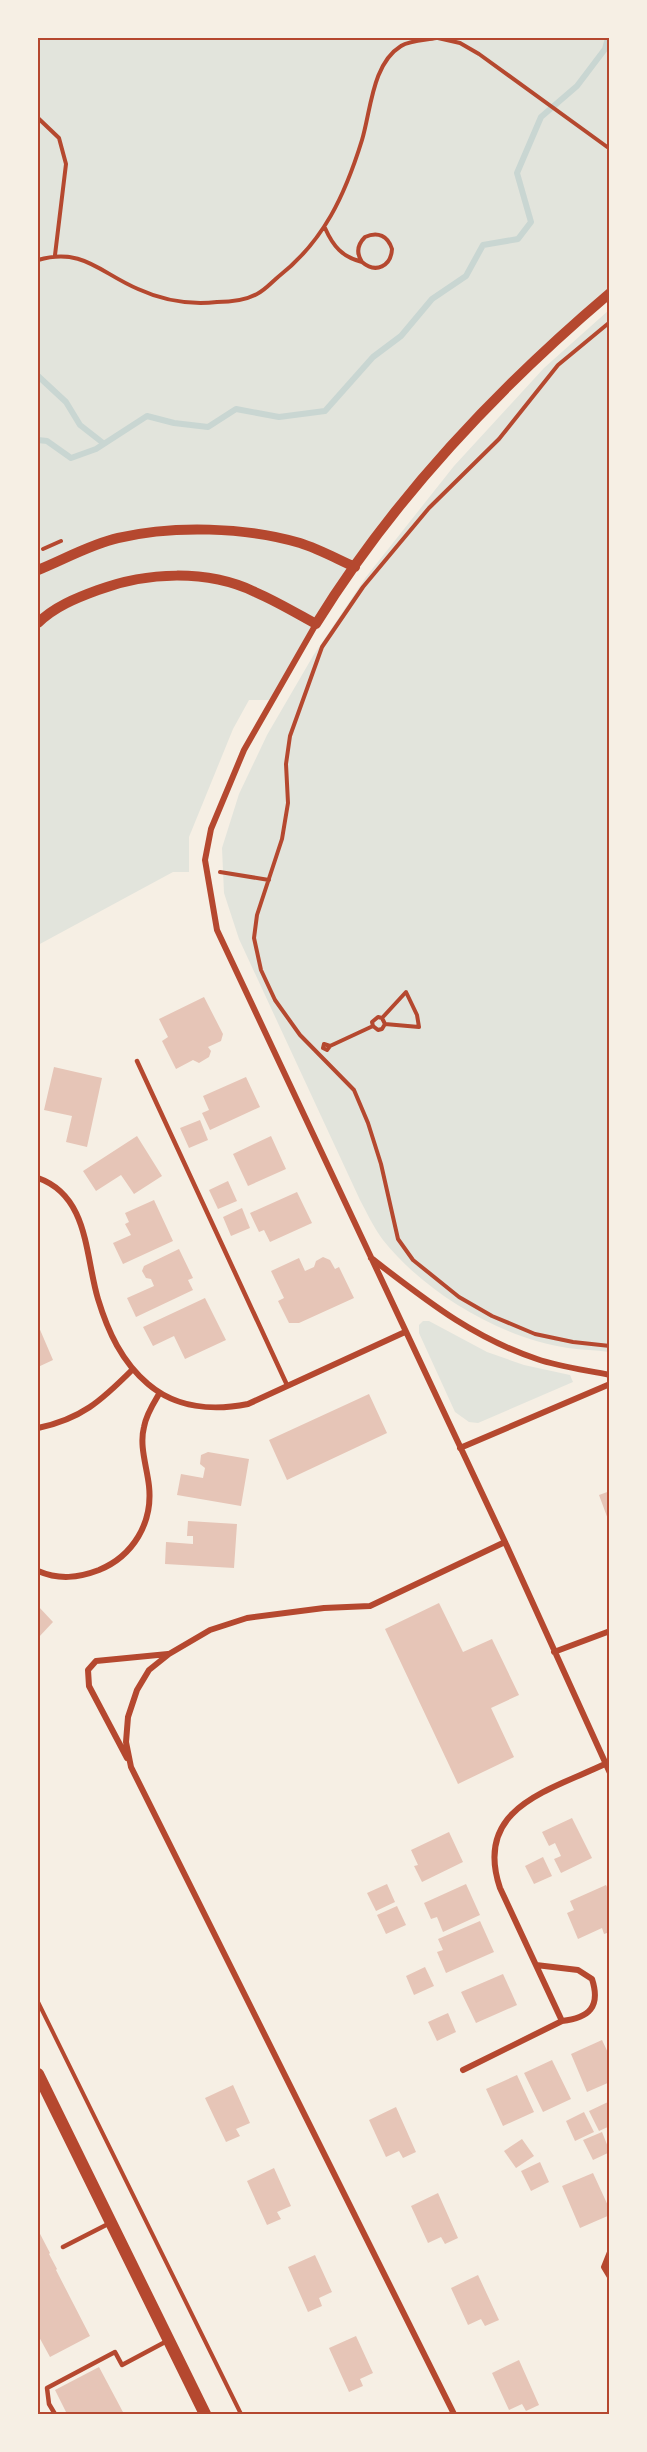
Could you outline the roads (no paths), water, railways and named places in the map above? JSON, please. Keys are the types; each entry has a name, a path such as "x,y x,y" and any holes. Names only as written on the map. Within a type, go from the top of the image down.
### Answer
{"main road":[{"path":"38,2074 206,2415"}],"street":[{"path":"609,293 485,409 390,517 338,588 240,759 211,829 205,866 217,930 505,1542 609,1773"},
{"path":"38,570 116,538 159,531 207,530 268,535 302,544 355,567"},
{"path":"38,623 70,601 117,583 146,577 186,577 219,580 254,591 316,624"},
{"path":"38,1178 48,1182 63,1195 78,1214 86,1239 97,1296 106,1323 132,1370 159,1394 182,1403 206,1408 228,1408 248,1404 405,1332"},
{"path":"370,1257 449,1318 495,1342 538,1360 609,1375"},
{"path":"38,1428 60,1423 84,1413 103,1399 132,1370"},
{"path":"460,1448 609,1384"},
{"path":"38,1571 50,1576 71,1578 113,1564 132,1547 145,1524 150,1507 142,1444 150,1408 159,1394"},
{"path":"131,1767 126,1742 128,1717 137,1690 149,1670 169,1654 210,1630 247,1618 324,1608 370,1606 505,1542"},
{"path":"554,1652 609,1630"},
{"path":"169,1654 96,1661 88,1670 89,1686 454,2415"},
{"path":"562,2021 497,1879 494,1870 495,1842 501,1827 519,1805 605,1764"},
{"path":"463,2070 562,2021 581,2017 593,2007 595,1993 592,1979 578,1970 536,1965"},
{"path":"609,2252 604,2267 609,2277"}],"lane":[{"path":"137,1061 287,1385"},
{"path":"63,2247 110,2223"},
{"path":"55,2415 49,2404 47,2388 115,2352 122,2366 168,2341"}],"waterway":[{"path":"38,440 47,441 71,458 96,449 147,416 174,423 208,427 236,409 279,417 325,411 373,357 401,336 432,299 466,276 483,245 518,239 531,222 517,173 541,117 577,86 605,49 608,38"},
{"path":"38,376 66,402 80,425 103,443"}]}
